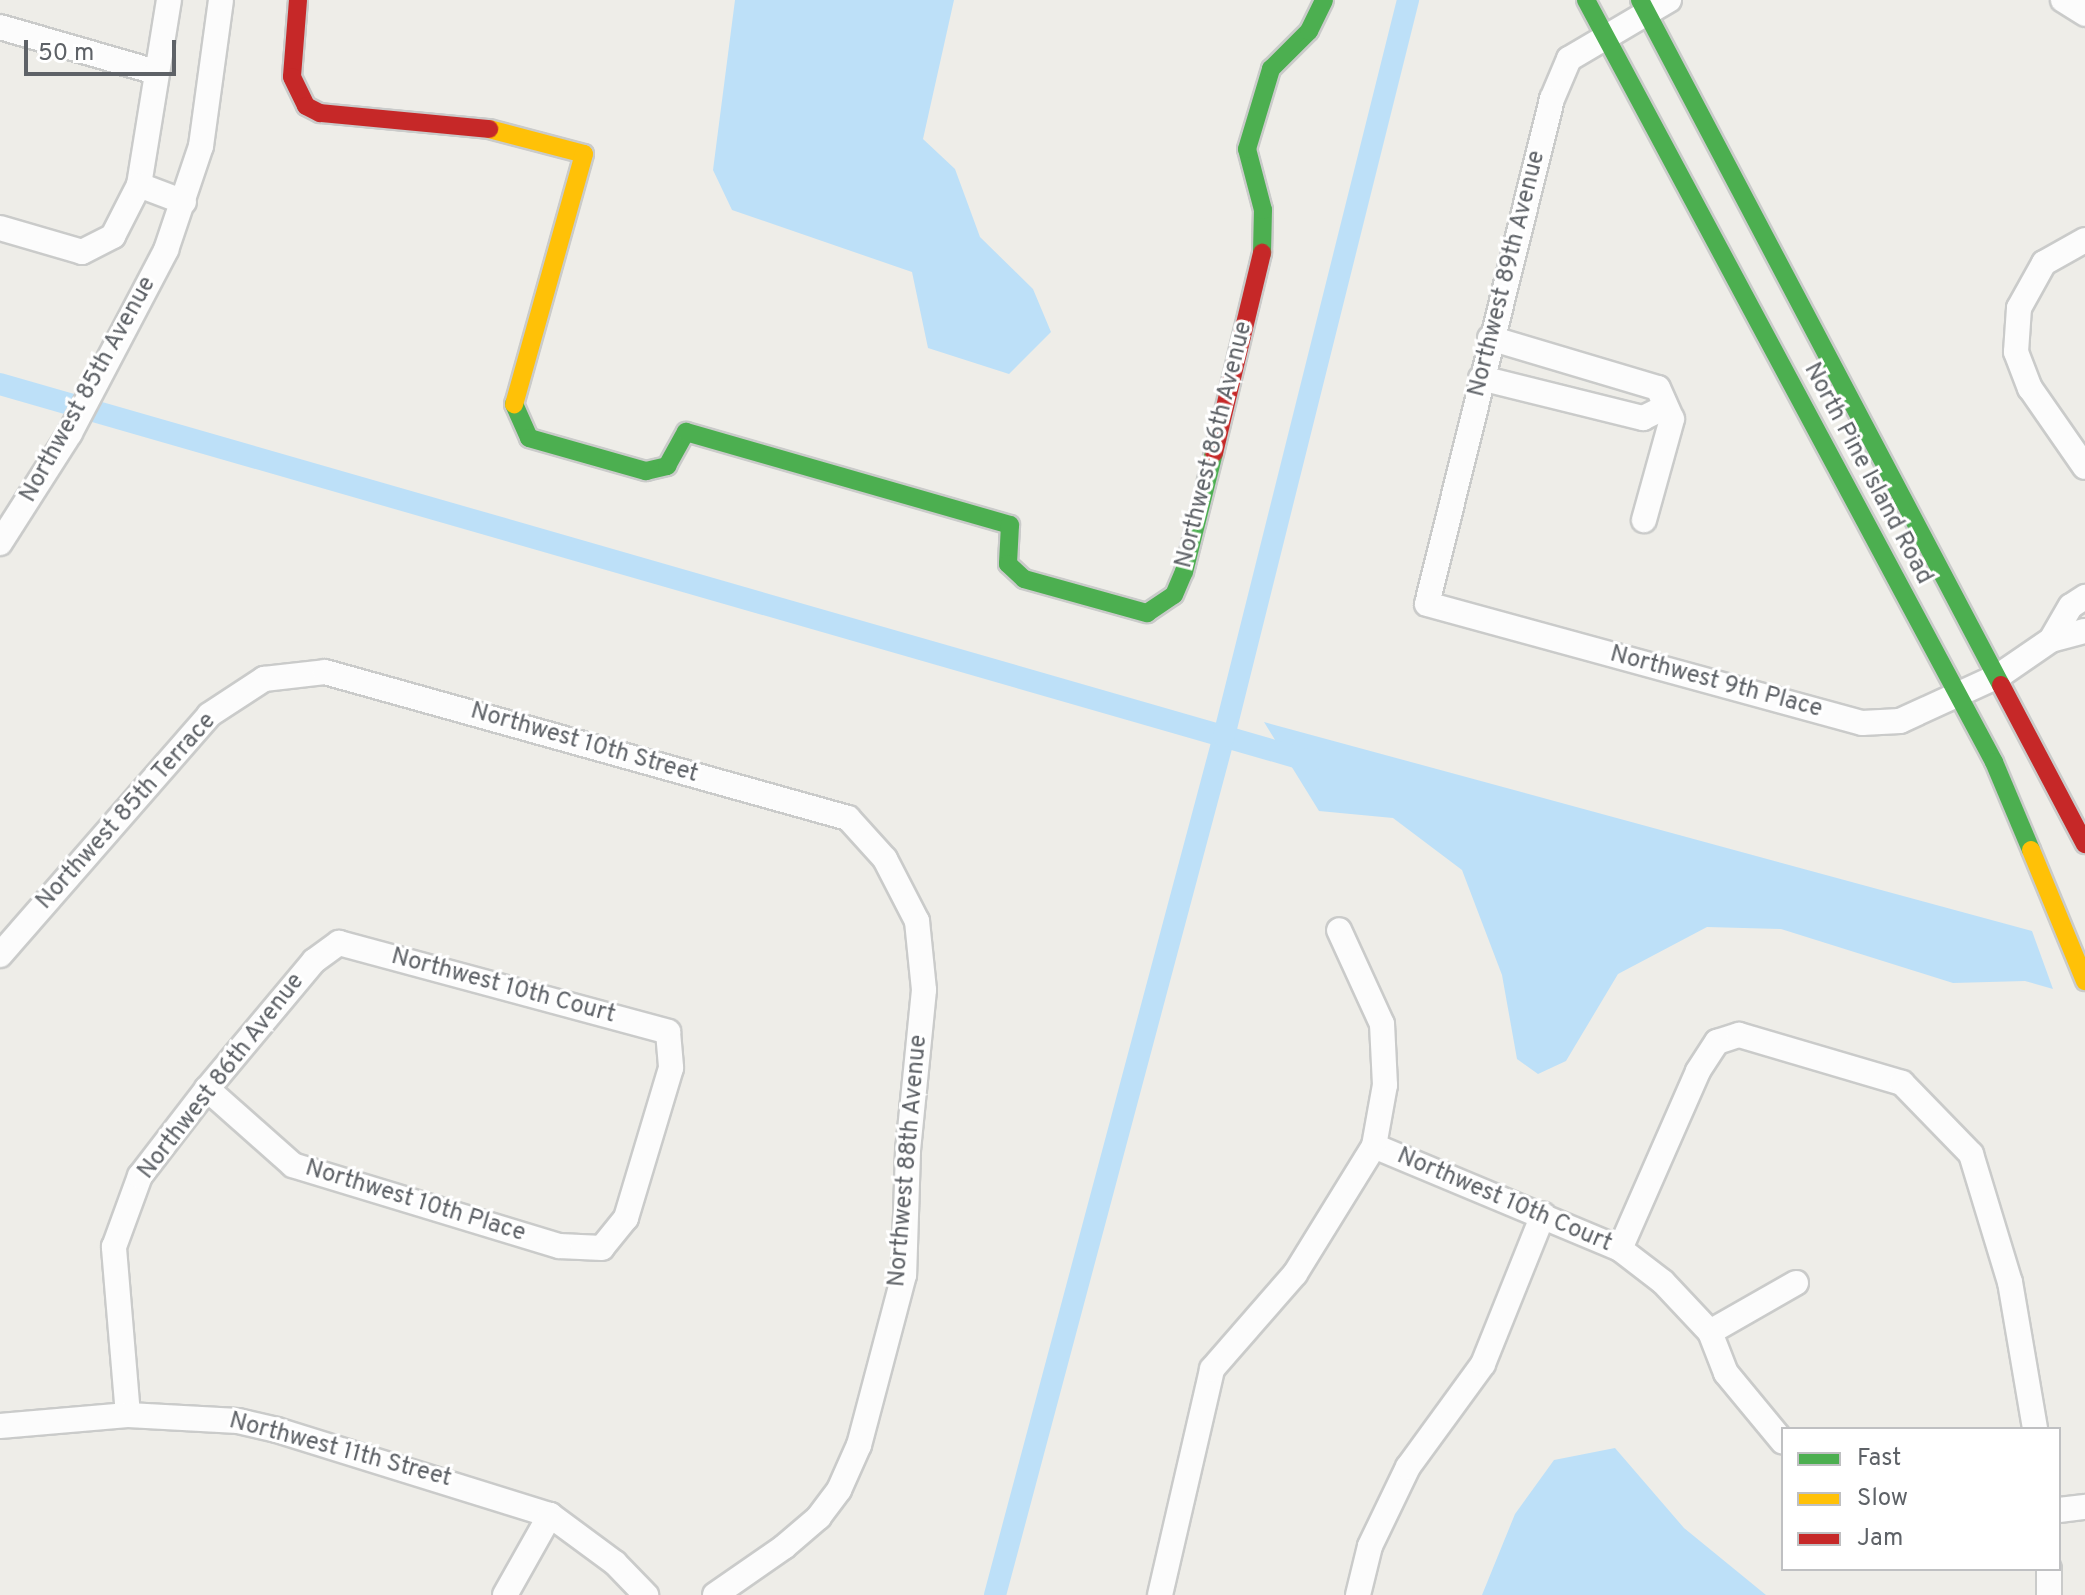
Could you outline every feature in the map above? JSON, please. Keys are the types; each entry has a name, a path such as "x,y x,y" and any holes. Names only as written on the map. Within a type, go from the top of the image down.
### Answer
{"street":[{"path":"0,228 82,252 113,236 139,185 169,0"},
{"name":"Northwest 85th Avenue","path":"0,543 70,433 116,351 184,202 206,120 221,0"},
{"name":"Northwest 86th Avenue","path":"298,0 292,77 294,90 306,106 320,113 482,127 584,154 513,407 529,438 646,471 667,466 686,432 1010,525 1008,564 1024,579 1133,612 1163,607 1184,572 1262,262 1263,210 1247,149 1271,69 1309,31 1324,0"},
{"name":"North Pine Island Road","path":"1586,0 1960,697 2034,851 2085,981"},
{"name":"Northwest 89th Avenue","path":"1427,604 1490,338 1552,99 1569,59 1607,37 1644,7 1669,0"},
{"path":"2063,0 2085,14"},
{"name":"North Pine Island Road","path":"1644,7 2000,675 2085,844"},
{"path":"0,27 156,72"},
{"path":"139,185 184,202"},
{"path":"2085,240 2044,263 2019,308 2016,352 2030,388 2085,467"},
{"path":"1490,338 1658,388 1672,419 1644,520"},
{"path":"1481,378 1643,418 1666,407"},
{"path":"2051,640 2071,606 2085,597"},
{"name":"Northwest 9th Place","path":"1427,604 1862,723 1900,721 1960,697 2000,675 2051,640"},
{"path":"2051,640 2085,631"},
{"name":"Northwest 10th Street","path":"264,679 325,672 848,818 885,859"},
{"name":"Northwest 85th Terrace","path":"0,955 209,715 264,679"},
{"name":"Northwest 88th Avenue","path":"715,1595 784,1547 819,1517 839,1490 889,1345 904,1275 908,1151 924,990 917,921 885,859"},
{"path":"1160,1595 1212,1369 1295,1274 1374,1146 1385,1085 1382,1024 1339,930"},
{"name":"Northwest 86th Avenue","path":"128,1415 114,1247 140,1176 207,1089 314,961 339,943"},
{"name":"Northwest 10th Court","path":"339,943 668,1032 671,1068 626,1218 602,1248"},
{"path":"1620,1249 1698,1071 1717,1042 1739,1035 1902,1083 1971,1154 2010,1282 2035,1427"},
{"name":"Northwest 10th Place","path":"207,1089 293,1165 559,1246 602,1248"},
{"name":"Northwest 10th Court","path":"1374,1146 1620,1249 1663,1282 1710,1332 1726,1373 1781,1440"},
{"path":"1358,1595 1370,1546 1408,1467 1483,1364 1543,1215"},
{"path":"1710,1332 1796,1283"},
{"name":"Northwest 11th Street","path":"0,1426 128,1415 264,1427 550,1515 615,1563 646,1595"},
{"path":"2061,1510 2085,1507"},
{"path":"505,1595 550,1515"},
{"path":"2049,1571 2049,1595"}],"water":[{"path":"735,0 954,0 923,139 955,169 980,237 1033,289 1051,332 1009,374 928,348 912,272 732,210 713,170"},
{"path":"1264,722 2032,931 2053,989 2025,981 1953,983 1781,929 1707,927 1618,974 1566,1061 1538,1074 1517,1059 1502,975 1462,870 1393,818 1319,811"},
{"path":"1615,1448 1684,1528 1766,1595 1482,1595 1515,1514 1554,1460"}],"waterway":[{"path":"995,1595 1224,736 1408,0"},
{"path":"0,384 1310,761"}],"traffic: fast":[{"path":"1262,253 1263,210 1247,149 1271,69 1309,31 1324,0"},
{"path":"1586,0 1994,762 2031,850"},
{"path":"1640,0 2001,685"},
{"path":"514,404 529,438 646,471 667,466 686,432 1010,525 1008,564 1024,579 1147,613 1174,595 1184,572 1214,453"}],"traffic: slow":[{"path":"489,129 584,154 514,404"},
{"path":"2031,850 2085,981"}],"traffic: jam":[{"path":"298,0 292,77 306,106 320,113 489,129"},
{"path":"1214,453 1262,253"},
{"path":"2001,685 2085,844"}]}
